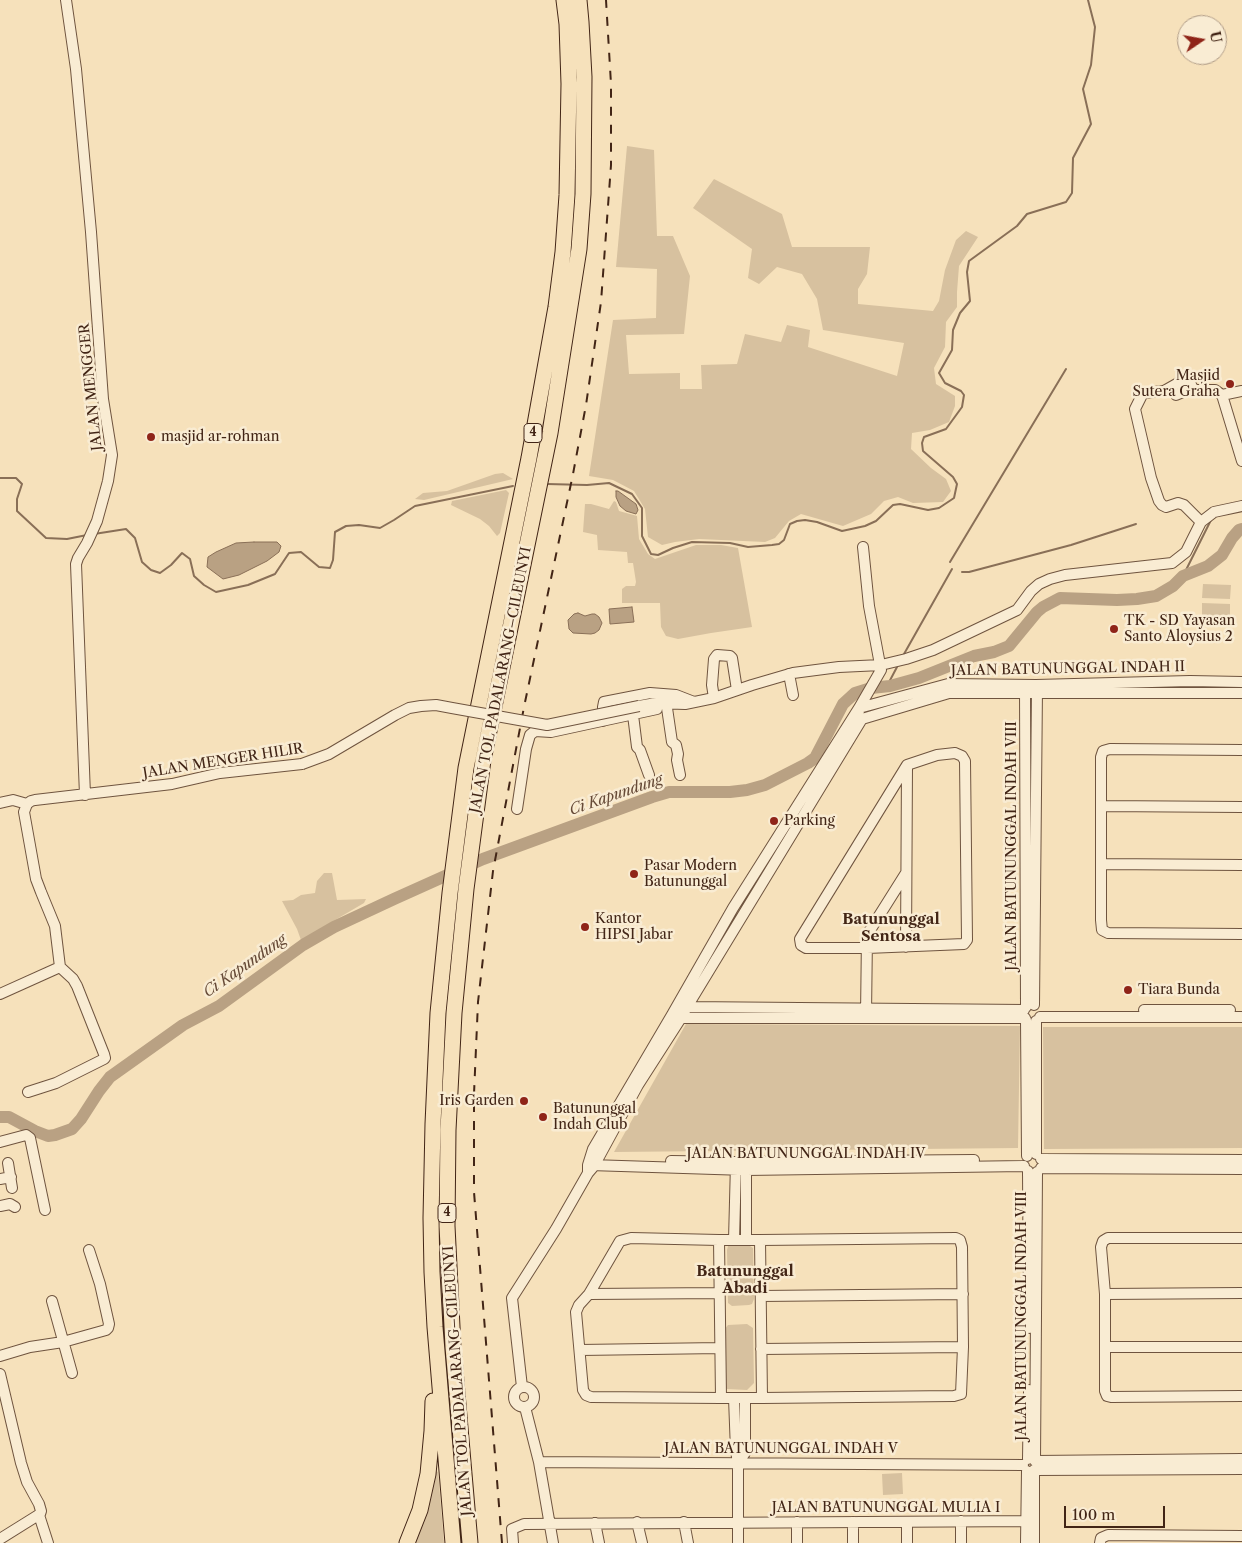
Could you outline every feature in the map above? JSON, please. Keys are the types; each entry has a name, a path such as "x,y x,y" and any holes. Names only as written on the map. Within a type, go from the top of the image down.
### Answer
{"highway":[{"name":"JALAN TOL PADALARANG–CILEUNYI","path":"453,1543 435,1327 431,1218 438,1013 450,893 466,768 528,458 556,307 563,252 567,195 569,84 567,24 564,0"},
{"name":"JALAN TOL PADALARANG–CILEUNYI","path":"470,1541 453,1347 447,1226 448,1130 454,1013 466,889 483,760 550,433 579,249 583,194 584,77 579,0"},
{"path":"408,1543 420,1510 428,1474 432,1431 435,1327"}],"street":[{"name":"JALAN MENGGER","path":"66,0 76,69 91,232 101,373 112,454 108,481 96,521 76,564 85,795"},
{"path":"1194,389 1187,378 1164,391 1143,392 1135,409 1151,478 1159,501 1163,506 1184,505 1201,522"},
{"path":"1176,396 1194,389 1215,390 1222,395 1237,428 1242,461"},
{"path":"1222,395 1242,392"},
{"path":"517,809 526,750 530,735 535,731 551,732 714,698 789,674 839,667 881,668 933,650 1012,612 1020,606 1039,584 1050,579 1066,575 1172,562 1189,549 1201,522 1215,511 1242,506"},
{"path":"553,1543 539,1462 525,1406 516,1404 514,1398 515,1392 522,1387 512,1298 556,1229 638,1085 679,1012 733,908 861,709 881,668 869,606 863,547"},
{"path":"714,698 712,685 714,659 717,655 730,656 732,658 737,690"},
{"path":"789,674 793,695"},
{"name":"JALAN BATUNUNGGAL INDAH II","path":"1037,689 1190,682 1242,682"},
{"name":"JALAN BATUNUNGGAL INDAH II","path":"861,709 948,684 1026,689 1242,693"},
{"name":"JALAN BATUNUNGGAL INDAH VIII","path":"1026,689 1033,1322 1030,1521 1026,1543"},
{"name":"JALAN BATUNUNGGAL INDAH VIII","path":"1031,1014 1037,689"},
{"path":"603,721 602,707 604,702 650,693 676,694 690,703"},
{"name":"JALAN MENGER HILIR","path":"0,803 13,800 27,804 35,800 172,784 220,772 302,764 329,754 409,708 422,706 452,708 547,726 639,706 690,703"},
{"path":"667,708 672,742 676,745 678,754 677,760 680,775"},
{"path":"633,715 637,747 640,750 649,775"},
{"path":"1242,750 1110,749 1103,751 1101,757 1102,930 1108,933 1242,934"},
{"path":"955,753 962,756 965,761 967,940 964,944 958,945 806,948 801,945 800,939 907,765 937,754 955,753"},
{"path":"906,947 907,765"},
{"path":"27,804 24,812 36,879 56,926 60,967 73,979 77,986 105,1058 56,1083 28,1092"},
{"path":"1101,806 1242,807"},
{"path":"1101,864 1242,865"},
{"path":"870,1013 870,948 867,935 906,872"},
{"path":"0,994 60,967"},
{"path":"1031,1014 1242,1010"},
{"path":"679,1012 1242,1017"},
{"path":"0,1142 26,1135 30,1138 45,1210"},
{"name":"JALAN BATUNUNGGAL INDAH IV","path":"1190,1165 1242,1160"},
{"name":"JALAN BATUNUNGGAL INDAH IV","path":"591,1165 741,1166 1032,1163 1190,1165 1242,1169"},
{"path":"0,1179 12,1183 8,1164"},
{"path":"741,1166 746,1240"},
{"path":"734,1240 741,1166"},
{"path":"0,1206 10,1204 15,1207"},
{"path":"632,1238 746,1240 956,1238 960,1240 962,1247 963,1294 961,1394 954,1396 762,1398 591,1397 586,1395 583,1390 576,1312 578,1306 589,1294 620,1241 632,1238"},
{"path":"1242,1238 1108,1238 1103,1241 1101,1247 1105,1294 1105,1391 1107,1396 1242,1396"},
{"path":"720,1240 721,1398"},
{"path":"760,1240 762,1398"},
{"path":"0,1356 30,1347 63,1342 108,1328 109,1324 100,1284 89,1250"},
{"path":"589,1294 720,1293"},
{"path":"1105,1294 1242,1293"},
{"path":"761,1296 963,1294"},
{"path":"52,1301 72,1373"},
{"path":"761,1349 963,1347"},
{"path":"1106,1347 1242,1347"},
{"path":"580,1350 720,1348"},
{"path":"0,1374 21,1463 27,1482 40,1508 41,1512 39,1515 48,1543"},
{"path":"738,1543 738,1463 745,1452 740,1398"},
{"name":"JALAN BATUNUNGGAL INDAH V","path":"539,1462 1030,1465 1187,1464 1242,1459"},
{"name":"JALAN BATUNUNGGAL INDAH V","path":"1187,1464 1242,1469"},
{"path":"0,1539 39,1515"},
{"path":"961,1521 961,1543"},
{"name":"JALAN BATUNUNGGAL INDAH VIII","path":"1030,1521 1034,1543"},
{"name":"JALAN BATUNUNGGAL MULIA I","path":"513,1543 512,1530 524,1524 1030,1521"},
{"path":"637,1522 642,1543"},
{"path":"684,1522 688,1543"},
{"path":"797,1543 798,1522"},
{"path":"853,1522 853,1543"},
{"path":"907,1543 908,1522"},
{"path":"595,1523 599,1543"},
{"path":"1100,1543 1101,1538 1108,1535 1242,1536"}],"shaded area":[{"path":"627,146 654,150 657,236 673,236 690,276 684,334 626,335 629,374 680,373 680,389 702,389 701,365 737,364 745,334 781,342 787,325 810,330 808,347 897,376 904,343 823,330 817,299 802,274 777,267 759,284 748,278 752,249 693,208 714,179 782,214 792,247 870,247 867,274 858,289 858,304 933,311 939,301 945,270 956,240 966,231 978,237 959,266 957,307 946,322 945,347 934,368 936,384 955,396 955,406 949,422 930,430 912,433 911,449 946,479 951,491 943,502 913,503 898,497 884,501 871,514 843,526 801,514 789,521 775,538 765,542 699,539 662,545 648,537 645,509 634,491 613,480 589,476 613,320 656,318 657,269 616,267"},
{"path":"503,473 513,479 424,500 415,499 423,493 447,491"},
{"path":"506,490 509,493 500,533 497,536 480,519 451,505 452,501"},
{"path":"616,491 636,504 638,510 636,514 626,511 620,506 616,497"},
{"path":"614,501 619,511 637,516 639,539 648,554 655,559 696,545 721,545 738,548 752,627 678,639 666,636 661,627 660,603 622,603 622,589 626,586 635,586 636,582 633,563 628,563 627,552 598,550 597,535 583,532 585,504 609,509"},
{"path":"277,542 281,546 279,552 267,561 239,575 223,579 207,567 208,557 216,552 236,543"},
{"path":"1203,584 1231,585 1230,599 1202,598"},
{"path":"1202,603 1230,604 1230,618 1202,617"},
{"path":"632,607 634,622 610,624 609,609"},
{"path":"578,613 585,616 595,614 599,617 602,623 599,630 591,634 573,633 569,629 568,620"},
{"path":"324,873 332,873 337,900 366,899 364,903 301,940 282,901 293,900 301,895 315,893 317,881"},
{"path":"686,1024 1020,1026 1018,1148 614,1152"},
{"path":"1043,1027 1242,1027 1242,1148 1044,1149"},
{"path":"728,1246 750,1246 753,1248 754,1299 752,1304 749,1305 732,1306 728,1303 727,1250"},
{"path":"747,1324 753,1328 754,1383 747,1390 727,1389 725,1386 724,1330 728,1325"},
{"path":"436,1471 438,1472 444,1543 411,1543 425,1515"},
{"path":"902,1473 903,1494 883,1495 882,1474"}],"waterway":[{"path":"547,484 587,485 609,483 632,494 642,508 642,536 651,554 658,555 692,542 730,543 748,547 779,544 784,540 790,524 797,521 817,522 842,531 865,526 876,521 893,505 900,504 928,510 939,508 954,498 957,484 953,477 923,451 922,443 924,437 946,429 962,407 964,395 961,391 945,383 939,373 952,350 953,330 960,313 970,301 967,272 969,261 1017,226 1027,214 1066,202 1072,193 1073,158 1091,124 1083,89 1091,65 1095,27 1088,0"},
{"path":"950,562 1066,369"},
{"path":"0,478 16,478 22,484 17,499 17,511 46,538 67,539 87,535"},
{"path":"94,534 126,529 135,538 142,562 151,570 160,573 182,553 190,559 194,576 216,592 248,585 275,574 289,553 301,552 319,567 330,568 333,560 335,532 346,526 359,525 380,528 415,506 513,486"},
{"path":"1183,576 1211,520"},
{"path":"962,572 969,572 1071,545 1136,524"},
{"name":"Ci Kapundung","path":"0,1117 9,1117 48,1136 72,1129 110,1077 183,1025 219,1006 303,945 334,927 483,859 652,797 669,792 730,792 765,785 815,758 843,704 855,693 919,678 974,656 994,652 1009,646 1037,612 1060,598 1117,600 1156,596 1173,586 1183,576 1208,566 1222,555 1232,538 1242,529"},
{"path":"904,654 952,569"},
{"path":"887,686 897,667"}],"railway":[{"path":"502,1543 474,1192 474,1094 478,1002 493,871 524,707 573,474 586,405 601,302 611,165 611,84 606,0"}],"place":[{"name":"Masjid Sutera Graha","path":"1230,384"},
{"name":"masjid ar-rohman","path":"151,437"},
{"name":"TK - SD Yayasan Santo Aloysius 2","path":"1114,629"},
{"name":"Parking","path":"774,821"},
{"name":"Pasar Modern Batununggal","path":"634,874"},
{"name":"Kantor HIPSI Jabar","path":"585,927"},
{"name":"Tiara Bunda","path":"1128,990"},
{"name":"Iris Garden","path":"524,1101"},
{"name":"Batununggal Indah Club","path":"543,1117"}],"district":[{"name":"Batununggal Sentosa","path":"891,928"},
{"name":"Batununggal Abadi","path":"745,1280"}]}
